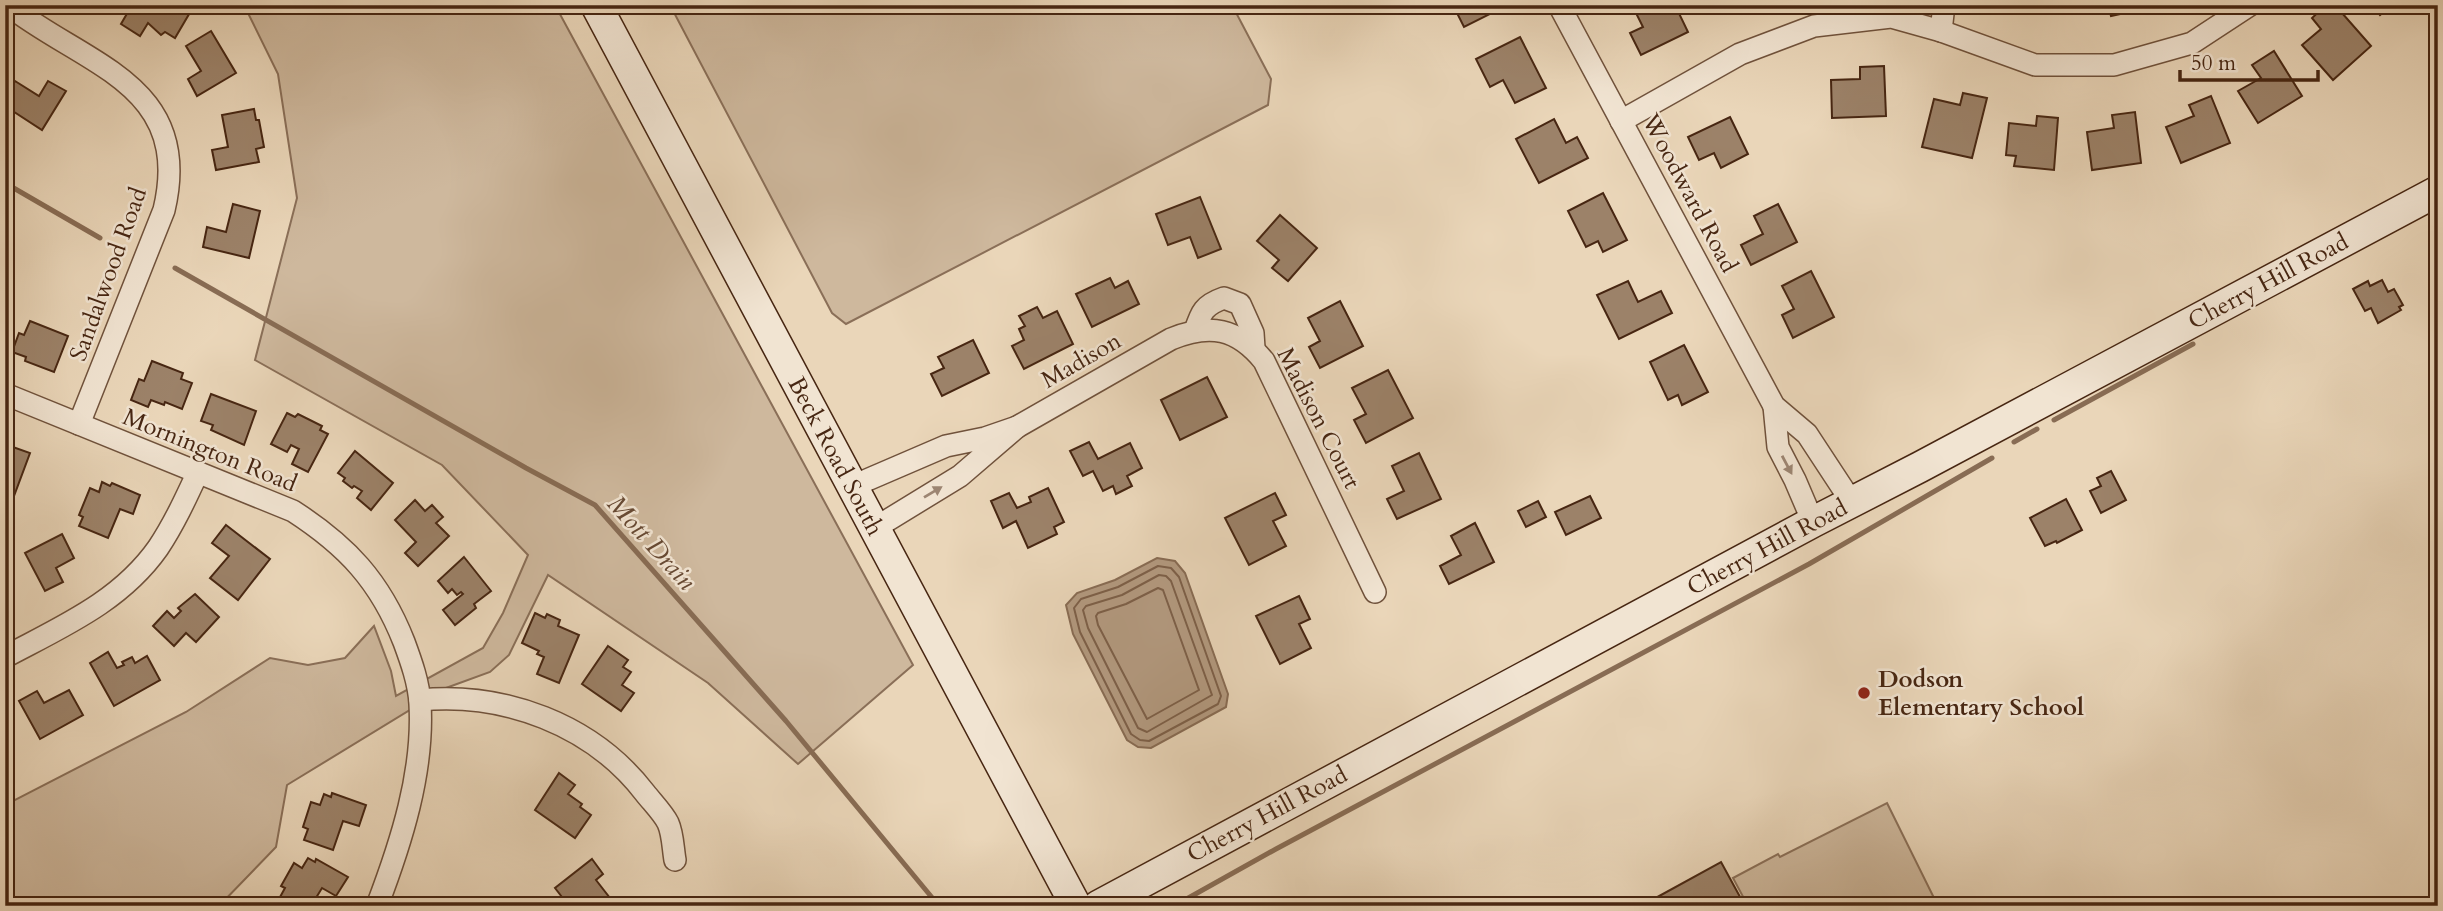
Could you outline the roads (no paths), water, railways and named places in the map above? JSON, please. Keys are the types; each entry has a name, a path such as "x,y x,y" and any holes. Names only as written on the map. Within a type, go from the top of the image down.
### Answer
{"main road":[{"name":"Beck Road South","path":"596,5 1076,906"},
{"name":"Cherry Hill Road","path":"1098,906 1851,501 1920,467 2438,191"}],"street":[{"name":"Sandalwood Road","path":"8,5 119,75 138,93 158,123 169,163 164,210 79,425"},
{"name":"Woodward Road","path":"1559,5 1774,406 1807,434 1851,501"},
{"path":"1941,31 1944,5"},
{"path":"1621,121 1740,54 1814,26 1891,17 1941,31 2035,65 2114,65 2192,43 2250,5"},
{"path":"1195,331 1201,312 1212,302 1224,298 1240,304 1252,333 1254,348"},
{"name":"Madison Court","path":"1171,339 1195,331 1223,332 1241,339 1254,348 1264,360 1375,592"},
{"name":"Madison","path":"853,486 946,446 985,438 1017,427 1171,339"},
{"name":"Mornington Road","path":"5,394 293,511 323,531 351,555 373,581 396,621 410,657 420,700 417,762 407,810 377,906"},
{"name":"Woodward Road","path":"1774,406 1778,447 1796,480 1813,522"},
{"name":"Madison","path":"875,528 960,476 1017,427"},
{"path":"5,657 85,615 134,577 157,549 176,518 198,472"},
{"path":"420,700 484,700 513,706 549,719 582,736 629,774 668,823 675,860"}],"water":[{"path":"1157,558 1175,561 1185,573 1228,694 1226,707 1151,748 1138,747 1127,740 1073,634 1066,605 1077,593 1115,580"}],"waterway":[{"name":"Mott Drain","path":"5,183 100,238"},
{"name":"Mott Drain","path":"175,268 595,505 786,721 939,906"},
{"path":"2054,420 2193,344"},
{"path":"2014,442 2037,429"},
{"path":"1174,906 1809,564 1992,458"}],"place":[{"name":"Dodson Elementary School","path":"1864,693"}]}
